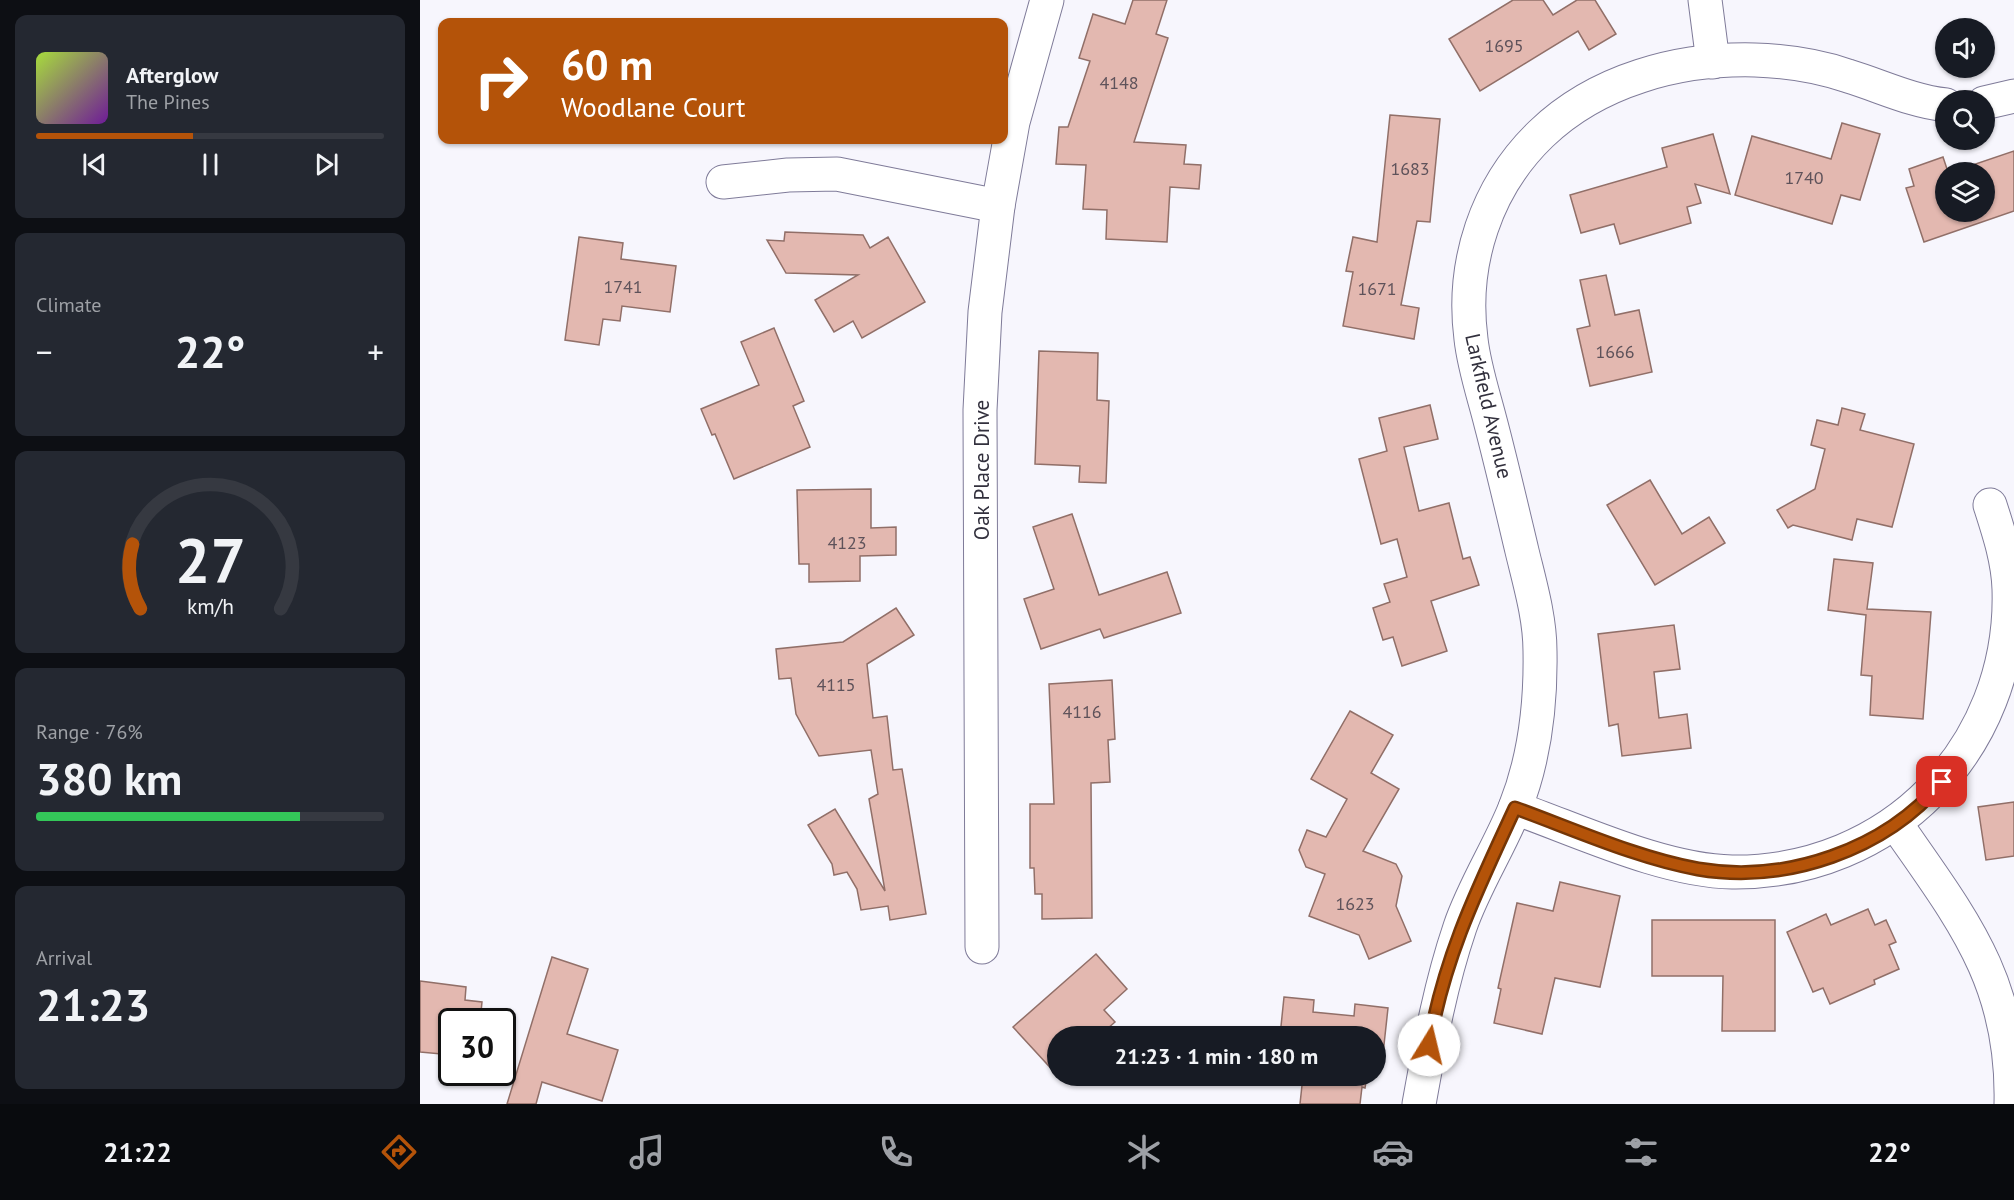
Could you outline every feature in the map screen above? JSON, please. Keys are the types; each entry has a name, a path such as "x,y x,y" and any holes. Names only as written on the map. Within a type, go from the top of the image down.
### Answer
{"street":[{"name":"Oak Place Drive","path":"982,947 980,410 985,312 998,206 1013,122 1047,0"},
{"path":"1705,0 1713,62"},
{"name":"Larkfield Avenue","path":"1419,1104 1435,1010 1461,924 1515,808 1529,765 1538,725 1540,648 1533,596 1471,340 1468,291 1476,244 1489,206 1507,174 1528,147 1558,117 1587,98 1622,81 1672,68 1713,62 1756,60 1799,64 1846,75 1917,101 1935,103"},
{"path":"1995,100 2014,96"},
{"path":"723,182 788,175 837,174 998,206"},
{"path":"1515,808 1658,859 1698,868 1731,872 1779,870 1819,861 1860,845 1896,824 1931,794 1963,756 1986,714 2001,675 2008,633 2009,589 2004,548 1990,505"},
{"path":"1896,824 1982,949 2000,988 2010,1023 2014,1079 2011,1104"}],"building":[{"path":"1133,0 1167,0 1156,34 1168,38 1134,142 1186,145 1184,164 1201,165 1199,189 1170,187 1167,242 1106,239 1107,210 1083,209 1086,165 1056,164 1059,127 1068,127 1090,61 1079,58 1093,14 1125,24"},
{"path":"1513,0 1543,0 1553,15 1577,0 1595,0 1616,34 1589,50 1578,31 1480,91 1449,39"},
{"path":"1390,115 1440,119 1430,222 1417,221 1401,305 1419,308 1414,339 1343,326 1353,272 1346,271 1353,237 1377,242"},
{"path":"1842,123 1880,134 1860,200 1841,195 1832,224 1735,195 1752,136 1831,159"},
{"path":"1713,134 1730,194 1695,184 1701,203 1687,207 1691,223 1620,244 1614,224 1581,233 1570,195 1667,167 1662,148"},
{"path":"2014,151 2014,211 1995,218 1995,162 1982,162"},
{"path":"1943,157 1945,162 1935,162 1935,222 1982,222 1924,242 1906,188 1914,186 1909,169"},
{"path":"785,232 863,235 870,248 888,237 925,302 862,338 853,321 834,332 815,300 858,275 786,273 767,240 784,241"},
{"path":"579,237 623,243 621,259 676,266 670,312 622,306 620,321 603,319 599,345 565,340"},
{"path":"1606,275 1615,315 1639,310 1652,372 1590,386 1577,329 1590,326 1580,280"},
{"path":"774,328 804,401 793,406 810,447 734,479 715,434 712,435 701,409 759,385 741,342"},
{"path":"1039,351 1098,353 1097,400 1109,401 1106,483 1079,482 1080,466 1035,464"},
{"path":"1430,405 1438,439 1404,447 1419,511 1449,503 1463,559 1470,557 1479,585 1431,601 1447,651 1402,666 1393,637 1383,640 1373,608 1390,602 1384,584 1407,577 1397,539 1381,544 1359,459 1387,451 1379,418"},
{"path":"1842,408 1865,414 1860,430 1914,444 1892,527 1857,519 1852,540 1793,525 1788,528 1777,510 1815,489 1825,449 1811,445 1817,420 1838,425"},
{"path":"1650,480 1682,534 1709,517 1725,543 1655,585 1607,505"},
{"path":"871,489 871,528 896,527 896,555 860,556 860,581 809,582 809,564 799,564 797,490"},
{"path":"1072,514 1099,595 1167,572 1181,613 1104,638 1100,629 1041,649 1024,599 1054,589 1033,527"},
{"path":"1834,559 1873,563 1867,609 1931,612 1923,719 1870,715 1872,676 1861,675 1866,615 1828,610"},
{"path":"896,608 914,635 867,664 873,718 887,716 893,770 902,769 926,914 890,920 888,906 861,910 857,889 847,872 834,875 832,864 808,825 835,809 885,891 869,799 878,794 871,750 819,756 796,714 791,678 779,679 776,649 843,642"},
{"path":"1674,625 1680,669 1654,672 1659,718 1687,714 1691,748 1622,756 1618,724 1609,726 1598,634"},
{"path":"1112,680 1115,739 1108,740 1110,782 1091,783 1092,918 1042,919 1042,894 1035,894 1034,868 1030,868 1030,804 1054,804 1049,684"},
{"path":"1350,711 1393,735 1371,773 1399,789 1363,851 1396,864 1402,876 1396,906 1411,941 1369,959 1359,935 1309,916 1325,874 1306,867 1299,850 1307,830 1326,837 1347,799 1311,779"},
{"path":"2014,802 2014,856 1986,860 1978,807"},
{"path":"1560,882 1620,896 1600,987 1555,978 1542,1034 1494,1023 1501,989 1498,988 1517,903 1553,911"},
{"path":"1868,909 1875,925 1886,920 1896,942 1889,945 1899,969 1874,980 1875,984 1830,1004 1823,988 1813,992 1787,932 1826,914 1831,925"},
{"path":"1652,920 1775,920 1775,1031 1722,1031 1723,976 1652,976"},
{"path":"1096,954 1127,989 1104,1010 1115,1022 1110,1026 1047,1026 1047,1064 1013,1027"},
{"path":"552,957 588,969 567,1034 618,1050 602,1101 542,1082 536,1104 507,1104 513,1086 516,1086 516,1075"},
{"path":"420,981 466,987 465,1000 482,1002 481,1008 438,1008 438,1054 420,1052"},
{"path":"1284,997 1314,1000 1313,1012 1354,1016 1355,1004 1388,1008 1386,1026 1281,1026"},
{"path":"1302,1086 1365,1086 1365,1088 1362,1087 1360,1104 1300,1104"}],"route":[{"path":"1429,1045 1435,1010 1461,924 1515,808 1658,859 1698,868 1731,872 1779,870 1819,861 1860,845 1896,824 1942,782"}]}
